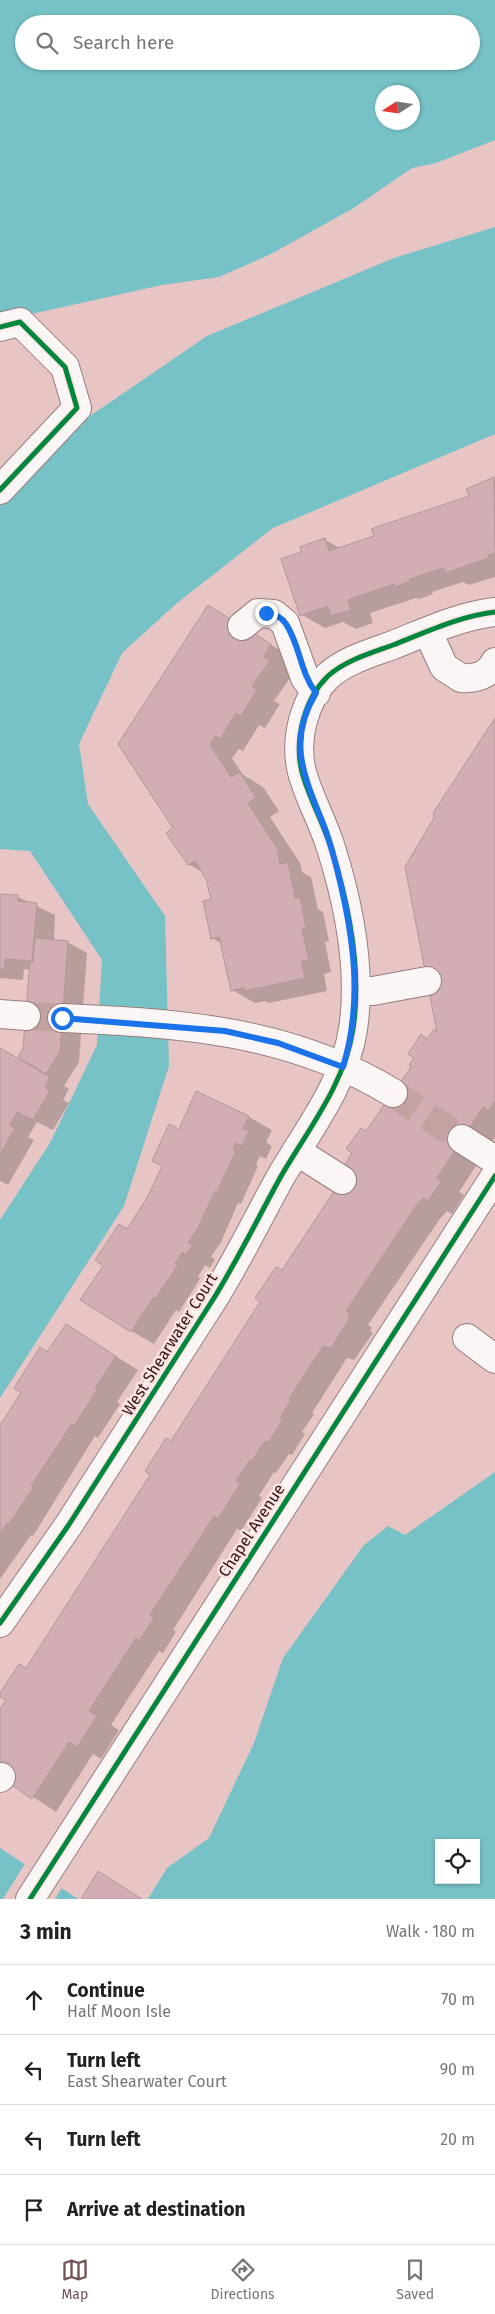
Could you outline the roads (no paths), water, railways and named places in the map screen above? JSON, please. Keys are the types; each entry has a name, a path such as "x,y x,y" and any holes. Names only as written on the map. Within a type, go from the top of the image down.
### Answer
{"street":[{"path":"0,327 20,322 65,367 78,408 0,490"},
{"path":"242,626 258,613 274,614 280,618 289,631 305,678 316,693"},
{"name":"West Shearwater Court","path":"0,1623 68,1526 214,1298 296,1151 327,1100 343,1067 353,1030 356,990 352,942 338,873 325,828 302,772 300,758 301,730 305,715 316,693 328,677 347,663 428,632 493,619"},
{"path":"428,632 444,667 461,678 482,676 489,672 495,662"},
{"path":"356,990 373,990 428,981"},
{"path":"74,1018 174,1026 254,1037 278,1043 343,1067 393,1093"},
{"path":"462,1139 495,1160"},
{"path":"296,1151 342,1180"},
{"name":"Chapel Avenue","path":"30,1899 495,1176"},
{"path":"467,1338 495,1359"}],"water":[{"path":"0,0 495,0 495,154 223,288 219,277 162,285 0,321"},
{"path":"495,227 495,434 273,528 177,603 122,653 79,744 88,804 165,916 169,1066 124,1206 0,1398 0,1220 50,1143 97,1045 102,960 30,851 0,849 0,506 87,418 207,336 394,258"},
{"path":"495,1458 495,1899 148,1899 167,1868 209,1838 254,1743 283,1658 364,1545 409,1510"},
{"path":"0,1848 78,1899 0,1899"}],"tunnel":[{"path":"26,1016 62,1018"},
{"path":"393,1093 462,1139"}]}
